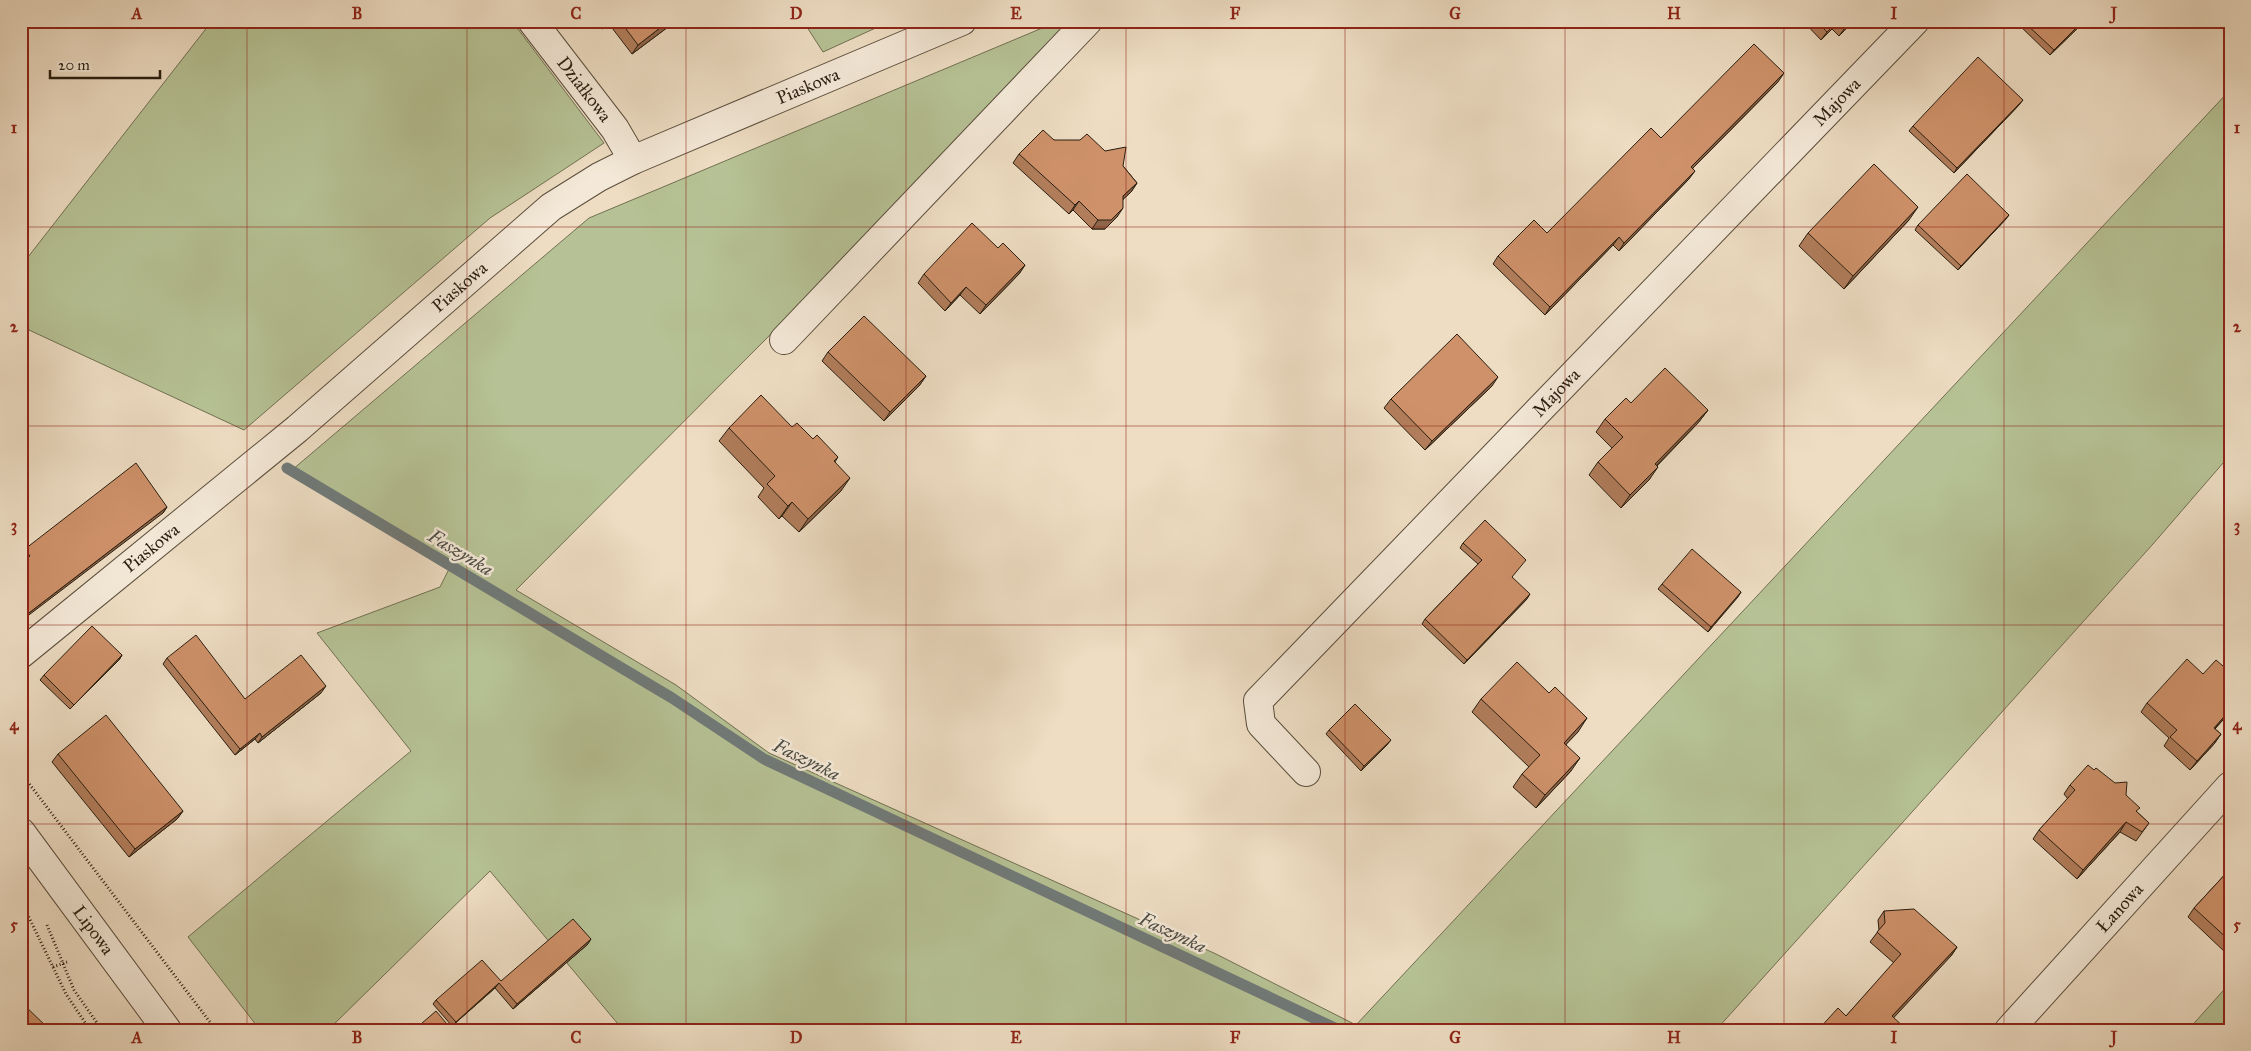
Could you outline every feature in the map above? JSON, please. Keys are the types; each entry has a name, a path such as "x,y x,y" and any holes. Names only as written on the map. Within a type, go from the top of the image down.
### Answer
{"street":[{"name":"Działkowa","path":"532,21 615,129 633,160"},
{"name":"Piaskowa","path":"21,654 297,429 551,208 599,177 633,160 962,21"},
{"path":"784,340 1088,21"},
{"name":"Majowa","path":"1306,772 1260,724 1258,701 1915,21"},
{"name":"Łanowa","path":"2009,1030 2230,786"},
{"name":"Lipowa","path":"21,832 167,1030"}],"path":[{"path":"21,773 216,1030"},
{"path":"21,900 66,994 90,1030"},
{"path":"46,923 74,990 102,1030"},
{"path":"53,968 67,962"}],"green space":[{"path":"212,21 512,21 604,143 490,218 244,430 29,330 21,312 21,266"},
{"path":"803,21 891,21 823,52"},
{"path":"1059,21 1071,21 766,339 516,590 676,685 769,753 1216,954 1356,1025 2230,90 2230,455 2153,544 1716,1030 623,1030 490,871 328,1030 260,1030 188,937 411,751 317,633 440,587 453,561 292,470 589,218"},
{"path":"2230,983 2230,1030 2188,1030"}],"building":[{"path":"620,21 669,21 638,45"},
{"path":"1816,21 1851,21 1844,29 1837,22 1827,32"},
{"path":"2023,21 2083,21 2054,50"},
{"path":"1754,44 1784,73 1691,167 1695,171 1624,243 1619,237 1550,307 1498,256 1534,220 1547,233 1651,128 1661,138"},
{"path":"1978,57 2023,100 1957,168 1913,126"},
{"path":"1043,130 1054,140 1080,140 1087,134 1105,151 1126,147 1123,166 1137,183 1123,196 1123,208 1111,220 1098,220 1079,201 1075,205 1019,154"},
{"path":"1874,164 1918,207 1853,276 1808,233"},
{"path":"1967,174 2009,215 1961,266 1918,225"},
{"path":"972,223 998,248 1003,243 1025,265 986,305 966,287 951,303 924,274"},
{"path":"864,316 926,376 890,412 828,352"},
{"path":"1457,334 1498,377 1432,441 1391,399"},
{"path":"1665,368 1708,410 1655,464 1658,467 1630,495 1598,462 1623,437 1605,419 1626,398 1631,403"},
{"path":"761,395 792,427 797,423 813,439 817,435 838,457 834,461 850,478 808,519 792,502 788,506 767,484 775,476 729,428"},
{"path":"136,463 167,507 21,619 21,563 30,556 25,549"},
{"path":"1485,520 1526,560 1512,577 1530,594 1467,660 1425,619 1482,560 1463,543"},
{"path":"1692,549 1741,592 1711,627 1662,584"},
{"path":"92,626 122,655 74,705 44,675"},
{"path":"196,635 245,699 301,655 326,686 262,737 260,733 240,749 167,658"},
{"path":"2187,659 2203,674 2216,660 2230,672 2230,710 2214,728 2221,734 2197,761 2170,737 2177,730 2147,703"},
{"path":"1517,662 1549,693 1555,687 1587,718 1564,743 1580,758 1545,795 1522,774 1540,755 1481,699"},
{"path":"1355,704 1391,740 1364,766 1329,730"},
{"path":"106,715 183,811 135,849 58,754"},
{"path":"2088,765 2094,770 2096,768 2115,783 2127,782 2126,795 2140,808 2136,811 2149,823 2142,832 2126,822 2083,870 2039,830 2075,790 2070,785"},
{"path":"2230,869 2230,941 2194,908"},
{"path":"1914,909 1957,947 1892,1016 1907,1030 1818,1030 1838,1008 1846,1016 1901,954 1877,932 1885,923 1884,911"},
{"path":"573,919 591,939 517,1004 499,983 456,1022 436,1000 482,960 501,981"},
{"path":"21,1002 50,1030 21,1030"},
{"path":"436,1011 452,1030 414,1030"}],"waterway":[{"name":"Faszynka","path":"287,468 672,698 764,759 1339,1030"}]}
